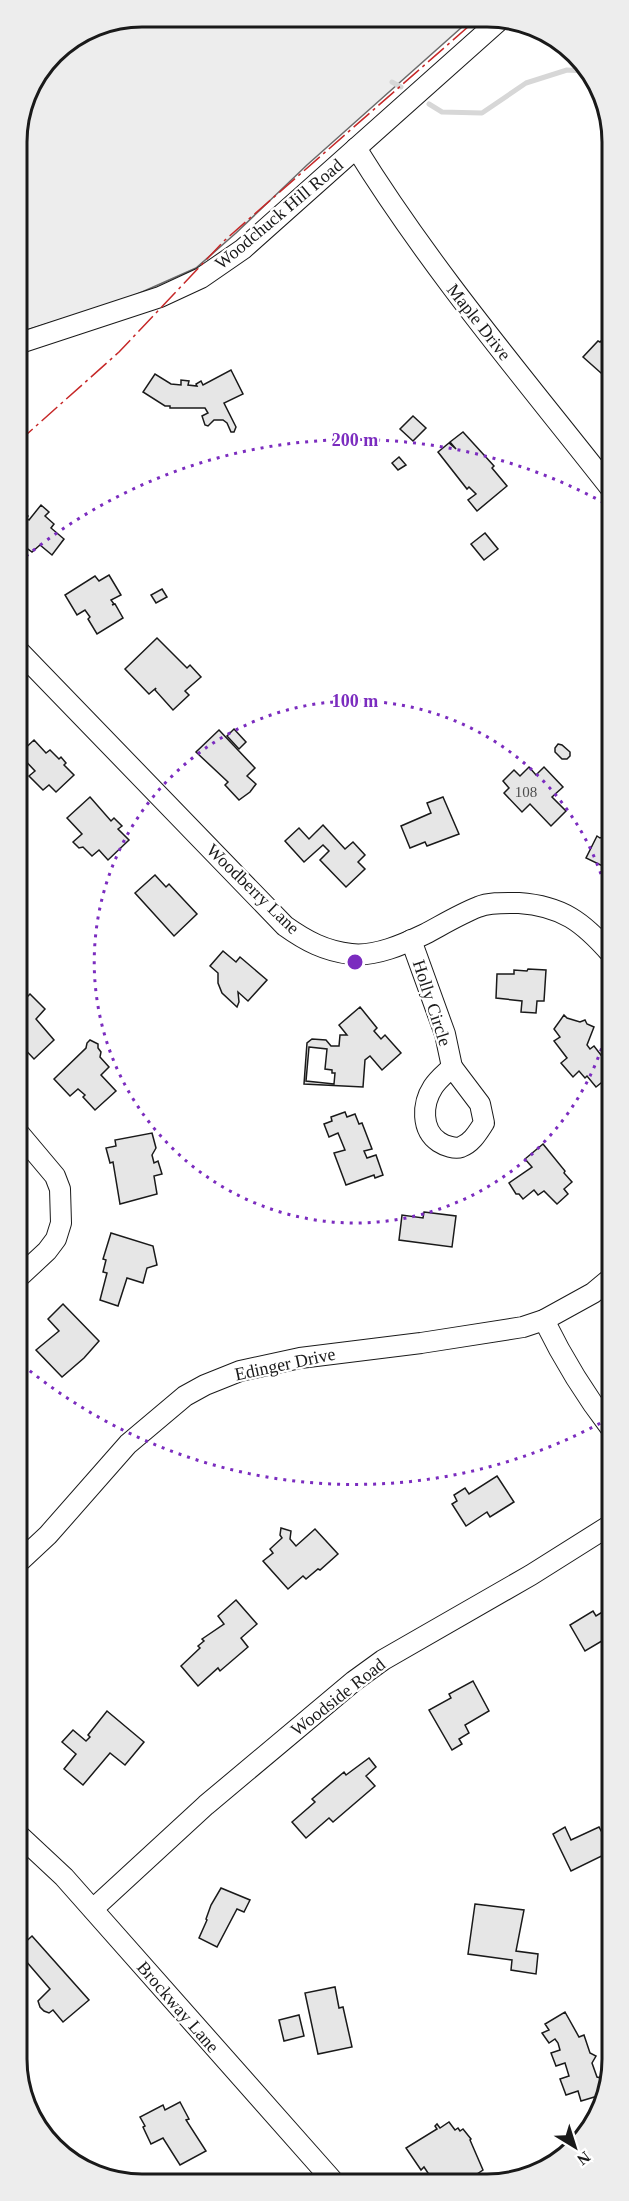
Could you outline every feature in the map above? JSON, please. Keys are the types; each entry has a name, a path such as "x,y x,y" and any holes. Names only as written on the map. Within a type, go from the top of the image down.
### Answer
{"street":[{"name":"Woodchuck Hill Road","path":"27,341 160,297 201,278 243,249 492,27"},
{"name":"Maple Drive","path":"356,148 442,276 602,479"},
{"name":"Woodberry Lane","path":"27,659 285,926 310,943 353,955 385,950 411,940 479,906 504,902 540,905 566,914 602,943"},
{"name":"Holly Circle","path":"411,940 445,1034 452,1067"},
{"path":"27,1143 55,1176 60,1189 61,1223 56,1239 27,1270"},
{"name":"Edinger Drive","path":"27,1553 48,1535 128,1444 185,1396 205,1385 240,1371 300,1358 523,1328 544,1320 593,1293 602,1286"},
{"path":"544,1320 559,1351 590,1403 602,1418"},
{"name":"Woodside Road","path":"93,1909 206,1806 354,1681 383,1660 531,1575 602,1530"},
{"name":"Brockway Lane","path":"27,1842 64,1877 93,1909 327,2174"}],"shaded area":[{"path":"142,27 462,27 307,165 196,268 124,300 27,330 27,134 29,120 46,78 78,46 105,33"}],"building":[{"path":"602,340 601,373 583,357 598,341"},
{"path":"231,370 243,394 224,403 236,427 234,432 231,432 223,420 214,420 208,426 205,425 202,416 208,413 205,408 170,408 143,392 155,374 171,384 181,385 181,380 189,381 188,385 197,386 196,384 201,381 203,385"},
{"path":"413,416 426,428 413,441 400,429"},
{"path":"463,432 494,466 492,468 507,486 477,511 468,500 476,494 469,487 467,489 438,452 449,443 456,449 450,442"},
{"path":"399,457 406,465 398,470 392,463"},
{"path":"41,505 49,512 45,516 54,524 51,528 64,539 52,555 40,545 32,552 27,548 27,519 29,520"},
{"path":"485,533 498,549 484,560 471,544"},
{"path":"109,575 121,595 111,600 114,604 112,605 115,604 123,618 97,634 85,610 77,615 65,595 95,576 99,581"},
{"path":"162,589 167,597 156,603 151,595"},
{"path":"157,638 187,668 190,665 201,677 185,691 189,695 173,710 155,690 156,688 149,694 125,669"},
{"path":"234,729 246,742 239,749 227,736"},
{"path":"219,730 255,768 247,776 256,784 239,800 225,785 228,782 196,752"},
{"path":"34,740 46,753 50,750 59,759 61,757 66,763 64,765 74,775 56,792 49,785 43,790 29,776 35,771 27,762 27,747"},
{"path":"558,744 570,752 567,759 562,759 555,752"},
{"path":"529,767 536,775 544,767 563,787 552,797 566,811 551,826 530,804 522,812 504,793 509,788 503,781 514,770 520,776"},
{"path":"90,797 111,821 114,818 122,826 118,829 129,840 108,860 99,850 92,856 83,847 79,848 73,842 82,834 67,818"},
{"path":"443,797 459,834 427,846 425,842 410,848 401,826 431,813 427,803"},
{"path":"323,825 345,849 353,842 365,855 358,862 365,869 346,887 320,860 329,851 323,845 304,862 285,841 299,828 309,839"},
{"path":"597,836 602,837 602,866 586,858"},
{"path":"155,875 166,887 169,884 197,914 174,936 135,893"},
{"path":"223,951 236,962 240,957 267,980 248,1001 238,992 237,1007 222,993 218,983 218,973 210,966"},
{"path":"528,969 546,970 544,1001 537,1001 536,1013 521,1012 522,1001 496,998 497,974 514,974 514,970 527,971"},
{"path":"30,994 45,1009 36,1019 54,1040 34,1059 27,1052 27,997"},
{"path":"360,1007 377,1028 374,1031 381,1039 385,1035 401,1053 382,1070 370,1056 365,1060 363,1087 304,1084 307,1043 312,1039 326,1040 331,1046 339,1046 340,1035 347,1035 339,1025","holes":["309,1047 327,1049 325,1069 335,1073 334,1084 306,1081"]},
{"path":"564,1015 580,1022 585,1020 587,1024 594,1027 587,1045 590,1049 594,1046 602,1056 602,1082 596,1087 587,1076 585,1078 579,1071 573,1077 561,1063 567,1058 554,1041 560,1037 554,1029"},
{"path":"90,1040 98,1044 100,1057 109,1067 101,1075 116,1091 95,1110 78,1089 70,1096 54,1079 86,1048"},
{"path":"345,1112 347,1117 355,1114 359,1124 362,1123 372,1149 364,1151 367,1158 376,1155 383,1175 375,1178 374,1175 346,1185 334,1153 345,1150 338,1133 329,1137 324,1124 332,1121 331,1117"},
{"path":"152,1133 156,1148 152,1155 154,1163 158,1161 162,1174 154,1176 157,1194 120,1204 113,1162 110,1163 106,1148 116,1146 115,1140"},
{"path":"543,1144 572,1182 564,1189 568,1194 557,1204 544,1191 538,1195 534,1190 523,1199 516,1194 509,1183 532,1167 525,1159"},
{"path":"424,1212 456,1216 452,1247 399,1240 402,1215 423,1218"},
{"path":"111,1233 153,1246 157,1265 147,1268 143,1283 127,1278 118,1306 100,1300 107,1273 103,1272 106,1260 103,1259"},
{"path":"63,1304 99,1341 62,1377 36,1350 59,1331 48,1319"},
{"path":"497,1476 514,1502 490,1517 487,1512 466,1526 452,1504 457,1501 454,1495 465,1488 469,1494"},
{"path":"281,1528 291,1531 290,1539 296,1546 315,1529 338,1554 320,1570 318,1569 306,1579 303,1576 288,1589 263,1561 273,1553 270,1549 282,1538"},
{"path":"236,1600 257,1624 241,1638 248,1647 220,1671 218,1668 198,1686 181,1666 200,1648 198,1646 204,1641 202,1639 224,1624 218,1616"},
{"path":"593,1611 596,1616 602,1612 602,1641 585,1651 570,1625"},
{"path":"473,1681 489,1711 465,1725 469,1733 459,1739 462,1744 452,1750 429,1710 451,1698 449,1694"},
{"path":"107,1711 144,1742 125,1765 110,1753 83,1785 64,1769 76,1754 62,1742 73,1730 86,1741 90,1737 88,1735"},
{"path":"369,1758 376,1767 366,1776 375,1786 333,1822 329,1818 306,1838 292,1822 315,1802 312,1799 344,1772 346,1775"},
{"path":"565,1827 571,1840 599,1827 602,1833 602,1856 571,1871 553,1834"},
{"path":"221,1888 250,1900 244,1912 237,1909 217,1947 199,1938 211,1905"},
{"path":"475,1904 524,1910 516,1951 538,1954 536,1974 511,1970 512,1960 468,1954"},
{"path":"32,1936 89,2000 63,2022 53,2010 49,2013 40,2007 38,2001 50,1989 27,1962 27,1941"},
{"path":"335,1987 339,2008 343,2007 352,2047 318,2054 305,1993"},
{"path":"565,2012 579,2037 584,2035 590,2053 596,2056 592,2063 597,2077 600,2078 595,2097 581,2101 578,2091 566,2095 560,2079 569,2076 565,2063 556,2066 551,2053 560,2050 555,2039 549,2043 542,2033 549,2030 545,2024"},
{"path":"299,2015 304,2036 284,2041 279,2020"},
{"path":"180,2102 189,2119 186,2120 206,2151 180,2165 163,2138 151,2144 140,2117 163,2105 165,2110"},
{"path":"449,2122 455,2130 463,2129 471,2139 483,2170 477,2174 429,2174 424,2167 421,2170 406,2148 437,2129 435,2126 437,2124 440,2128"}],"waterway":[{"path":"429,104 442,112 482,113 526,83 567,70 577,71"},
{"path":"392,82 401,87"}],"power":[{"path":"27,434 119,352 225,240 468,27"}]}
